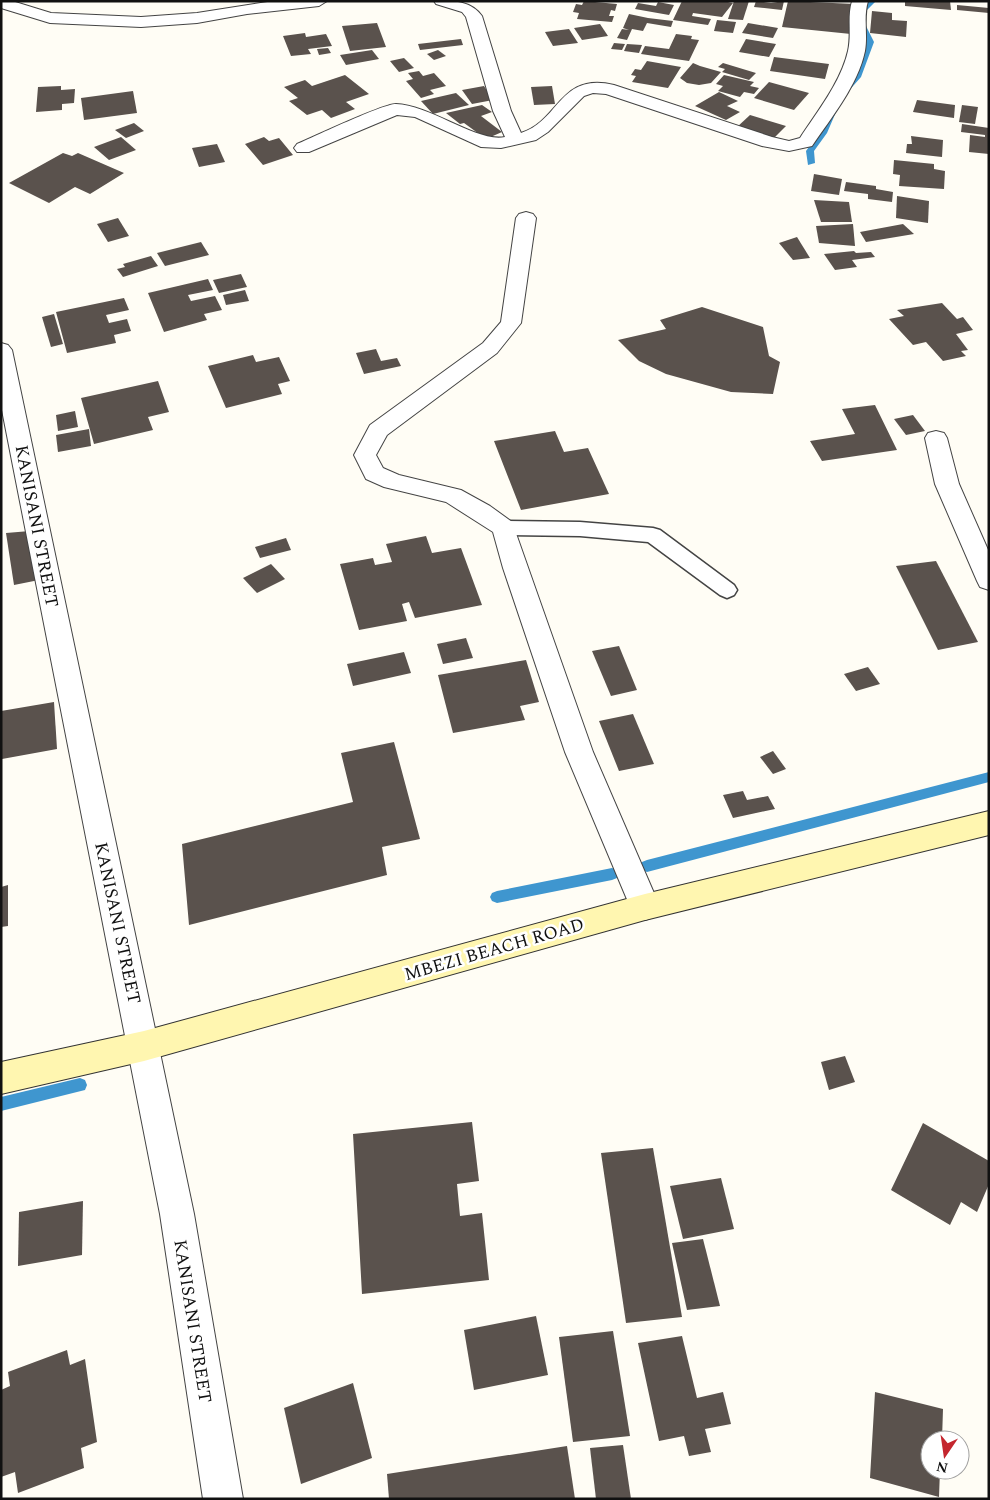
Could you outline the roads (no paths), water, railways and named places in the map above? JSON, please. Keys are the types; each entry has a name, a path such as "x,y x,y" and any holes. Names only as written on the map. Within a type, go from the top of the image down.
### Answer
{"main road":[{"name":"MBEZI BEACH ROAD","path":"1,1078 144,1046 645,907 989,824"}],"street":[{"path":"1,3 50,18 141,22 197,18 247,8 319,1"},
{"path":"442,1 468,9 474,16 502,112 515,140"},
{"path":"303,148 395,109 419,113 487,143 515,140 530,136 542,128 578,92 592,88 608,89 768,142 789,146 806,142 850,67 858,43 855,15 860,1"},
{"path":"526,218 511,323 490,348 378,430 365,455 374,473 392,481 453,496 482,512 504,528 579,752 645,907"},
{"name":"KANISANI STREET","path":"1,350 177,1214 222,1499"},
{"path":"936,438 947,484 989,582"}],"lane":[{"path":"504,528 580,529 653,535 727,590"}],"waterway":[{"path":"843,92 857,77 870,42 857,16 873,1"},
{"path":"811,163 810,151 823,133 832,112"},
{"path":"647,866 989,777"},
{"path":"497,897 612,874"},
{"path":"1,1104 80,1085"}]}
